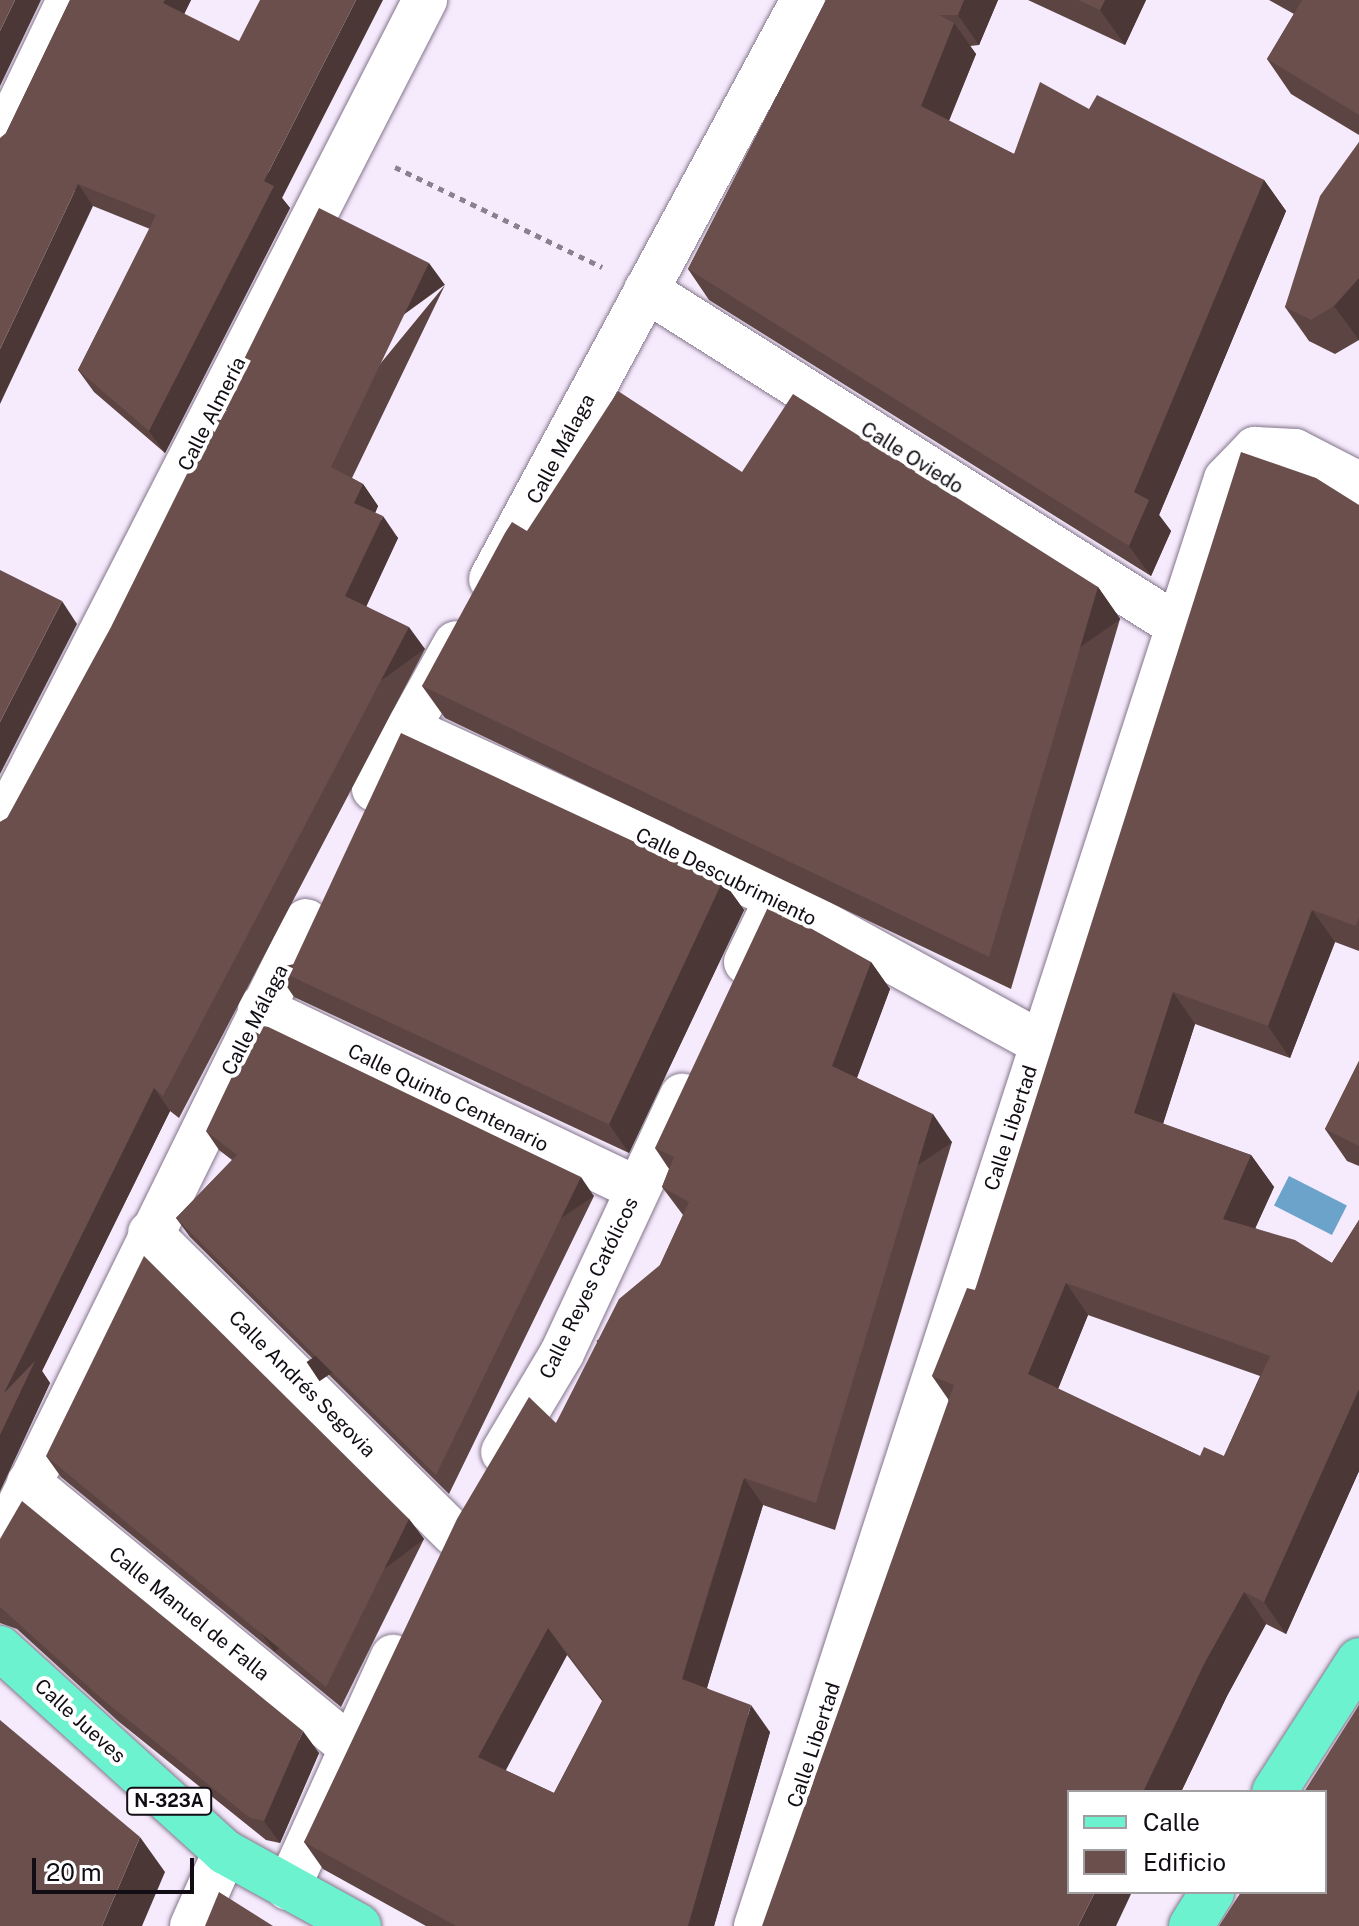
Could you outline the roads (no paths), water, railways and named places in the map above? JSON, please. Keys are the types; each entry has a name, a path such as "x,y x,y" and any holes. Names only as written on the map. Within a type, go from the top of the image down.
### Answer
{"main road":[{"name":"Calle Jueves","path":"0,1648 225,1852 359,1926"},
{"path":"1275,1790 1359,1660"},
{"path":"1191,1926 1211,1894"}],"street":[{"path":"0,144 69,0"},
{"name":"Calle Almería","path":"0,829 425,0"},
{"name":"Calle Málaga","path":"355,826 803,0"},
{"name":"Calle Oviedo","path":"646,290 1178,626"},
{"name":"Calle Libertad","path":"756,1926 1039,1042 1226,479 1255,449 1295,451 1359,484"},
{"name":"Calle Descubrimiento","path":"406,728 777,898 1039,1042"},
{"name":"Calle Málaga","path":"0,1544 260,1008 326,882"},
{"path":"730,995 777,898"},
{"name":"Calle Quinto Centenario","path":"260,1008 637,1189"},
{"name":"Calle Reyes Católicos","path":"433,1576 454,1534 562,1353 697,1064"},
{"name":"Calle Andrés Segovia","path":"150,1233 454,1534"},
{"name":"Calle Manuel de Falla","path":"29,1483 349,1746"},
{"path":"288,1888 349,1746 412,1619"},
{"path":"192,1926 225,1852"}],"water":[{"path":"1289,1176 1347,1206 1332,1235 1274,1205"}]}
